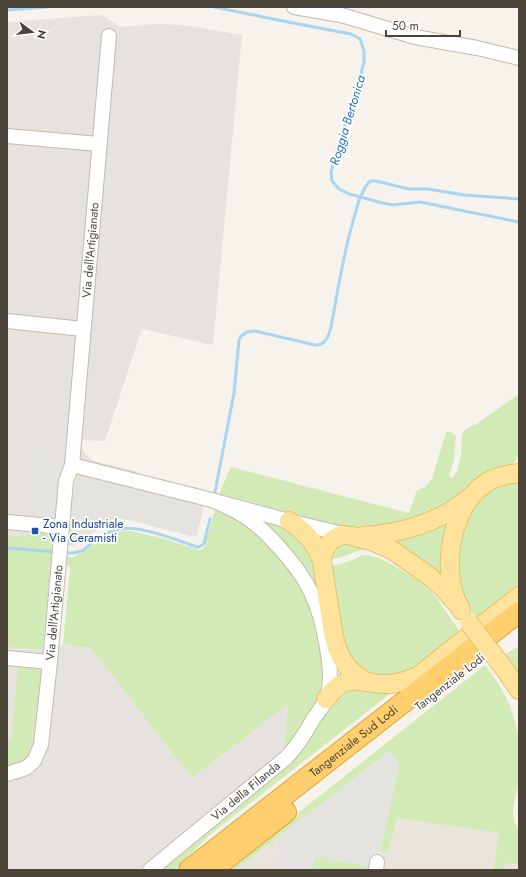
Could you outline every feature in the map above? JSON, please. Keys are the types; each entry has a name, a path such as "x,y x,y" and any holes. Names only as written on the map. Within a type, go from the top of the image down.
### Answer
{"highway":[{"name":"Tangenziale Sud Lodi","path":"189,870 519,612"},
{"name":"Tangenziale Lodi","path":"212,870 519,628"},
{"path":"223,843 228,832 255,805 418,676"}],"main road":[{"path":"322,561 326,546 335,537 383,534 420,524 449,512 494,478 516,471"},
{"path":"465,617 453,590 450,565 454,532 462,510 474,493"},
{"path":"290,521 304,531 315,544 322,561 333,632 340,656 357,676 367,682"},
{"path":"349,536 374,542 392,550 437,582 451,597 514,685"},
{"path":"326,699 338,686 348,681 355,680 380,684 398,684 418,676 519,596"}],"street":[{"path":"294,7 341,15 415,37 477,48 519,58"},
{"name":"Via dell'Artigianato","path":"7,774 26,768 34,761 41,745 66,481 72,464 109,36"},
{"path":"7,136 100,144"},
{"path":"7,321 84,329"},
{"path":"72,464 349,536"},
{"path":"212,500 236,511 262,529 288,557 303,576 310,588 320,613 327,647 329,680 326,699"},
{"path":"7,522 62,527"},
{"path":"7,658 50,662"},
{"name":"Via della Filanda","path":"150,870 286,757 300,741 326,699"}],"shaded area":[{"path":"101,15 121,27 157,24 184,25 242,35 213,345 142,329 105,441 82,440 81,447 85,454 91,459 101,463 208,491 196,537 118,517 73,546 7,537 7,22"},
{"path":"36,434 63,437 65,439 60,451 55,510 54,513 49,516 29,515"},
{"path":"90,478 204,506 196,537 72,505 73,494 76,487 82,481"},
{"path":"69,510 77,511 74,539 67,539"},
{"path":"44,644 91,648 192,778 288,704 283,768 159,870 7,870 7,647 40,650"},
{"path":"390,751 399,765 380,851 372,849 370,866 315,857 312,870 275,870 279,851 276,838"},
{"path":"397,818 500,833 519,850 519,870 370,870 372,849 388,853"},
{"path":"276,838 279,851 275,870 235,870"}],"green space":[{"path":"519,394 519,454 514,463 455,503 406,523 363,529 344,527 219,494 231,467 409,513 417,490 425,487 432,479 446,432 452,432 456,436 454,460 449,475 452,479 457,471 461,455 462,434 466,429 475,425"},
{"path":"519,481 519,590 479,623 468,606 460,583 458,556 459,543 469,512 483,495 503,483"},
{"path":"215,509 230,515 243,523 271,544 308,596 321,647 321,696 293,741 284,751 288,704 192,778 91,648 63,645 70,568 64,561 64,557 74,557 109,535 123,531 131,531 169,540 200,550 204,548"},
{"path":"453,514 446,585 382,541"},
{"path":"259,518 282,524 313,553 323,597"},
{"path":"31,532 42,533 50,536 53,543 43,647 40,650 7,647 7,535 30,537"},
{"path":"345,543 370,549 329,559 331,550"},
{"path":"362,555 377,557 384,560 432,592 462,635 415,673 387,680 363,672 343,649 328,565 345,563"},
{"path":"519,646 519,676 502,656"},
{"path":"485,665 498,683 508,701 515,720 519,742 519,786 515,796 513,809 514,821 519,830 519,865 504,863 503,870 494,870 499,833 397,818 388,853 380,851 399,765 390,751 235,870 226,870"},
{"path":"18,667 38,669 41,672 31,753 23,761 7,766 7,742 11,741"},
{"path":"348,686 389,691 391,693 212,833 174,870 159,870 283,768 331,701"},
{"path":"314,857 370,866 370,870 312,870"}],"waterway":[{"name":"Roggia Bertonica","path":"7,10 47,7"},
{"name":"Roggia Bertonica","path":"214,7 351,34 360,39 364,51 364,62 331,172 332,181 339,189 349,194 392,205 420,202 519,222"},
{"path":"215,492 234,393 239,340 241,336 247,332 255,331 315,345 321,344 326,340 331,327 341,272 356,209 364,189 370,181 376,181 409,189 428,189 464,195 519,199"},
{"path":"64,553 82,551 107,533 124,528 145,530 199,547 204,543 210,519"},
{"path":"7,548 57,552"}],"place":[{"name":"Zona Industriale - Via Ceramisti","path":"35,531"}]}
